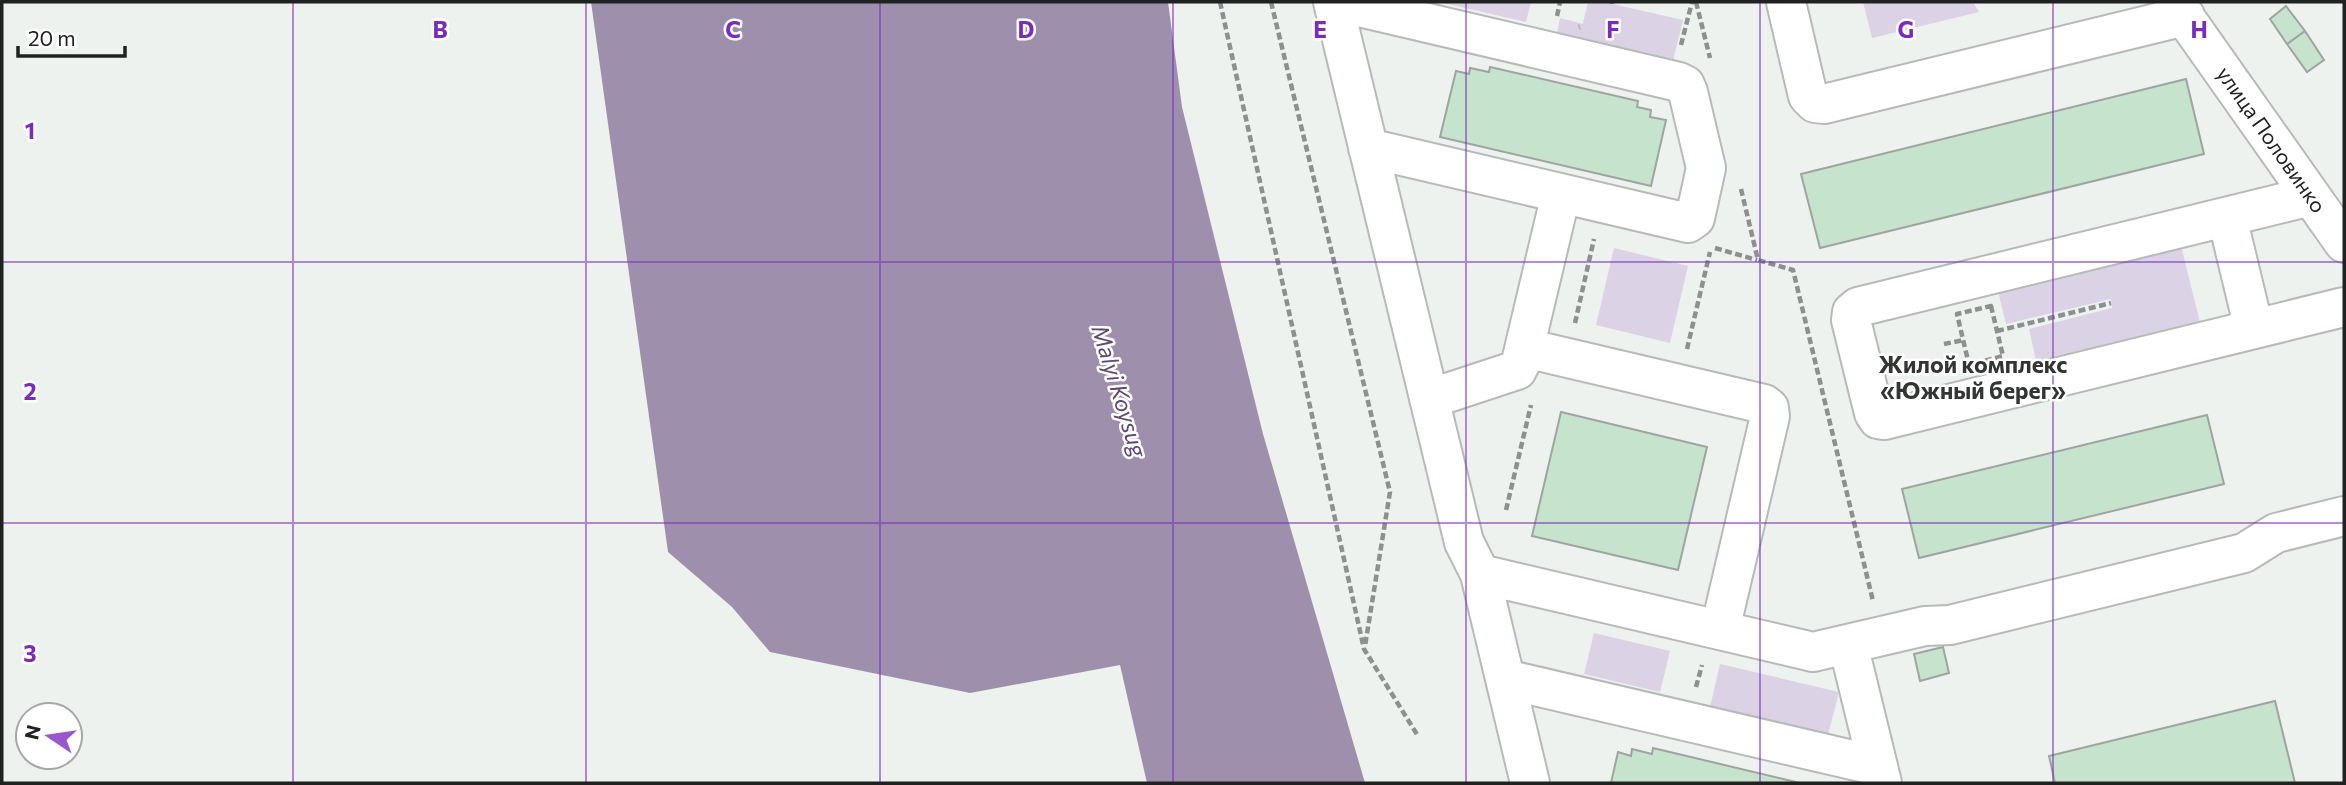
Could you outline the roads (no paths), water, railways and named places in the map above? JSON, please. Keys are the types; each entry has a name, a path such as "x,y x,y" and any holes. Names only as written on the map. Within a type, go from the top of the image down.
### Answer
{"street":[{"path":"1368,148 1688,223 1702,234 1706,168 1685,85 1336,2 1368,148 1464,542 1480,574 1530,783"},
{"path":"1786,2 1808,96 1815,103 1824,104 2179,9"},
{"name":"улица Половинко","path":"2179,9 2344,243"},
{"path":"1429,399 1517,370 1525,348 1561,194"},
{"path":"2311,196 1858,307 1852,312 1851,320 1874,413 1878,419 1884,420 2344,307"},
{"path":"2227,216 2254,329"},
{"path":"1525,348 1763,404 1769,408 1770,416 1715,629"},
{"path":"1480,574 1813,652 1925,626 1950,625 2244,553 2276,533 2344,516"},
{"path":"1505,678 1688,722 1880,775 1848,644"}],"water":[{"name":"Malyi Koysug","path":"591,2 1168,2 1182,107 1263,434 1365,783 1147,783 1120,665 970,693 770,652 732,607 668,552"}],"district":[{"name":"Жилой комплекс «Южный берег»","path":"1973,378"}]}
